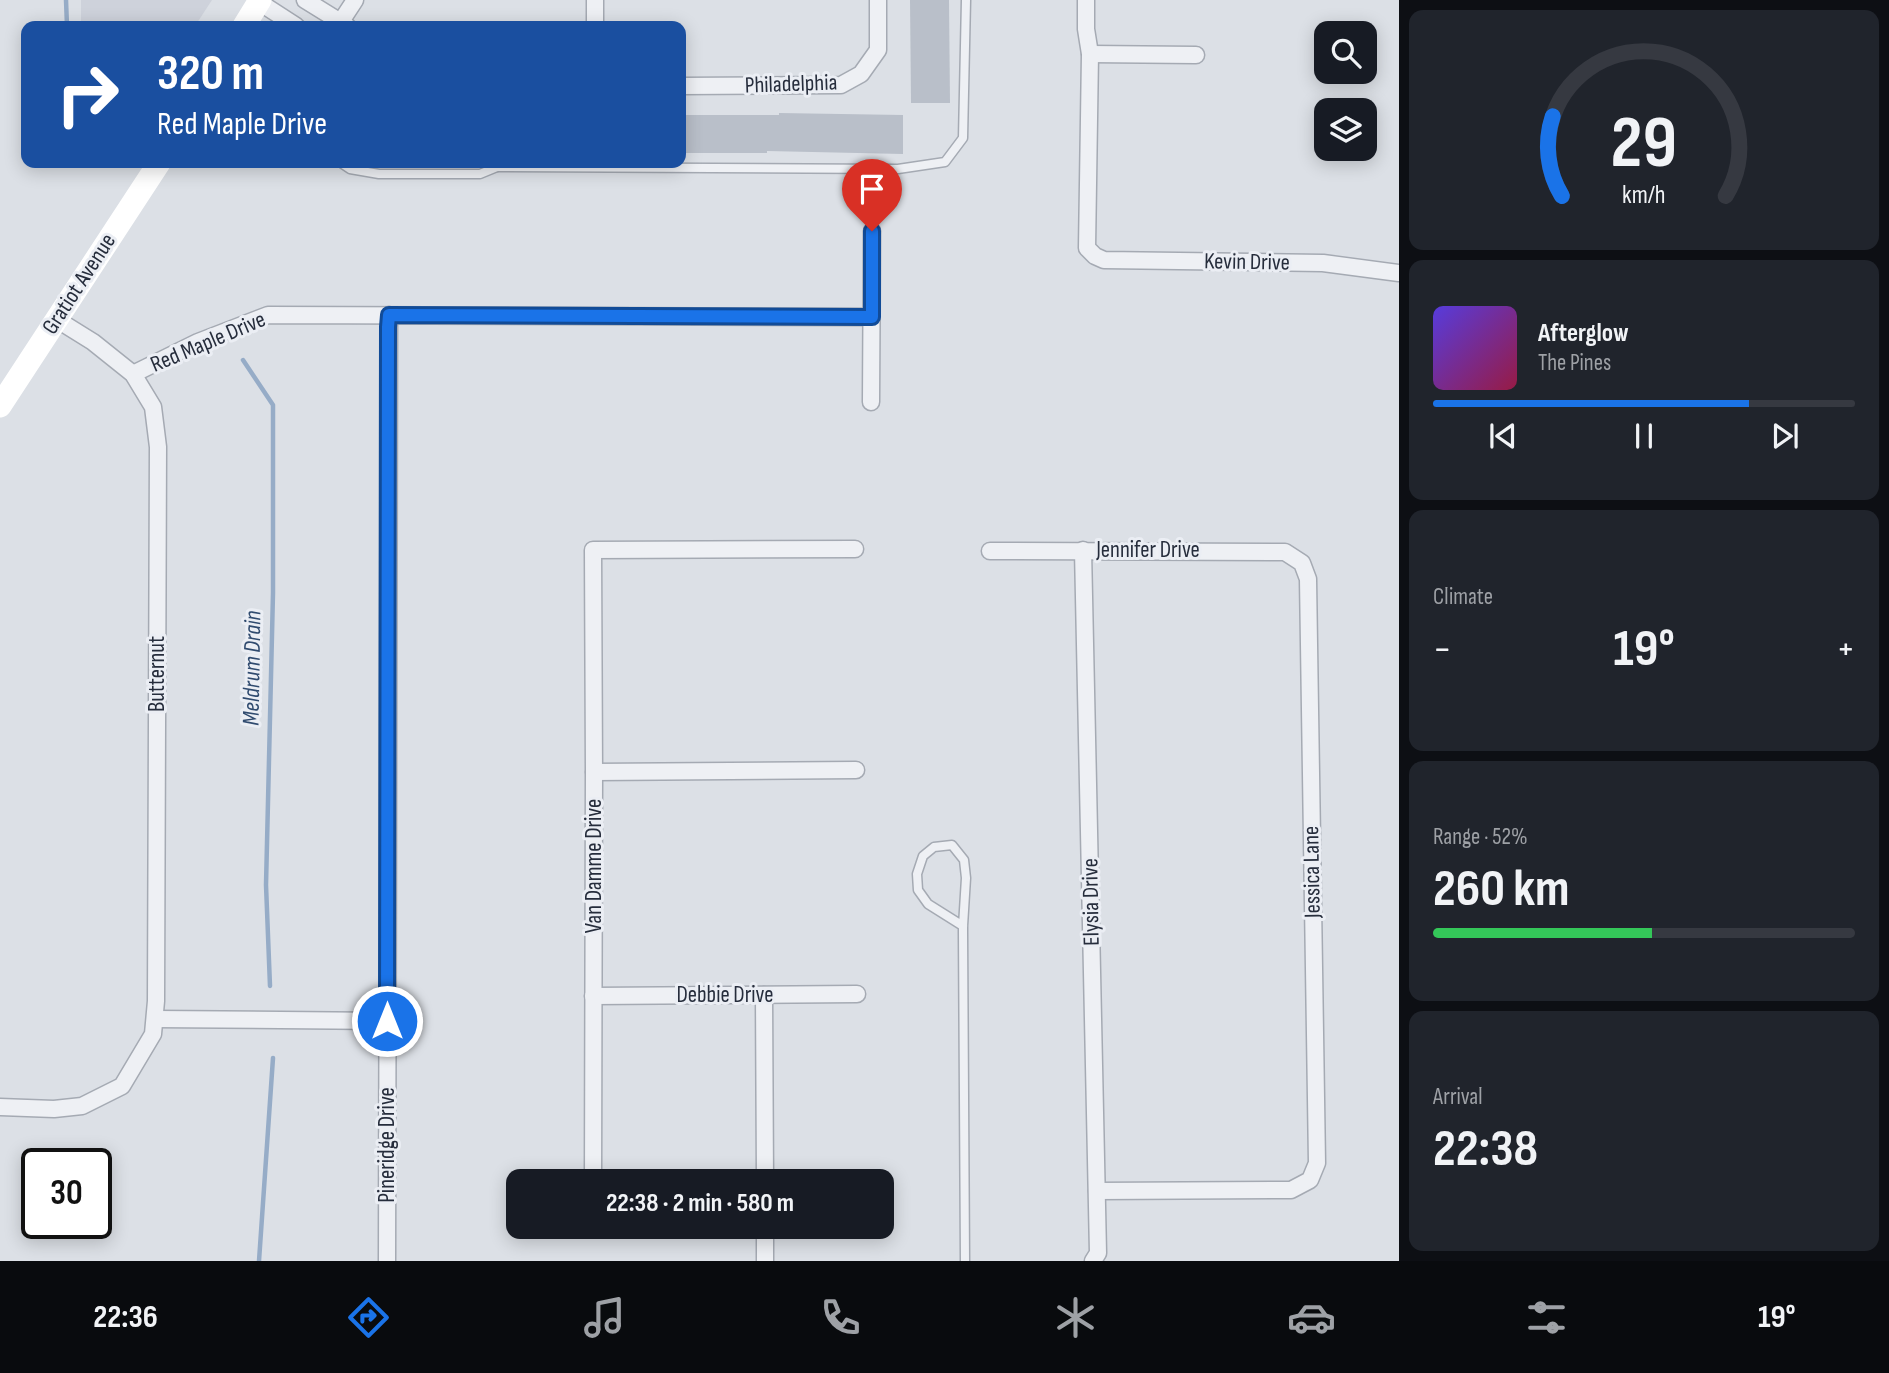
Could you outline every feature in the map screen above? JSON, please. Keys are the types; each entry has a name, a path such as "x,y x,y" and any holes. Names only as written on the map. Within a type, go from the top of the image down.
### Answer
{"main road":[{"path":"247,21 259,1"},
{"name":"Gratiot Avenue","path":"0,406 156,168"}],"street":[{"path":"305,0 336,21"},
{"path":"344,21 355,0"},
{"path":"595,0 595,21"},
{"name":"Philadelphia","path":"686,86 841,85 861,74 878,50 878,0"},
{"path":"1086,0 1086,29 1090,54 1196,55"},
{"path":"259,1 289,21"},
{"name":"Kevin Drive","path":"1090,54 1087,248 1095,256 1104,260 1323,263 1399,273"},
{"path":"871,402 872,231"},
{"name":"Red Maple Drive","path":"133,374 198,342 268,315 872,317"},
{"name":"Pineridge Drive","path":"387,1261 389,315"},
{"name":"Butternut","path":"0,1107 54,1109 82,1106 121,1086 153,1034 155,1019 158,447 153,407 133,374 93,342 56,319"},
{"name":"Van Damme Drive","path":"593,1169 593,550 855,549"},
{"name":"Elysia Drive","path":"1083,550 1099,1258"},
{"name":"Jennifer Drive","path":"990,551 1285,552 1302,564"},
{"name":"Jessica Lane","path":"1097,1191 1291,1191 1310,1180 1317,1163 1308,579 1302,564"},
{"path":"594,772 856,770"},
{"name":"Debbie Drive","path":"593,996 857,994"},
{"path":"764,995 765,1169"},
{"path":"155,1019 387,1021"},
{"path":"765,1239 765,1261"}],"lane":[{"path":"686,167 898,169 945,162 963,138 966,0"},
{"path":"348,168 380,174 480,174 491,168"},
{"path":"963,926 928,904 918,890 917,874 923,856 934,847 952,845 964,860 966,878 963,926 965,1261"}],"shaded area":[{"path":"81,0 212,0 198,21 81,21"}],"building":[{"path":"910,0 949,0 950,103 911,103"},
{"path":"686,115 903,115 903,154 767,151 686,153"}],"waterway":[{"name":"Meldrum Drain","path":"66,0 67,21"},
{"name":"Meldrum Drain","path":"243,360 273,405 273,593 266,885 270,986"},
{"name":"Meldrum Drain","path":"259,1261 273,1058"}],"route":[{"path":"387,1021 389,315 872,317 872,231"}]}
